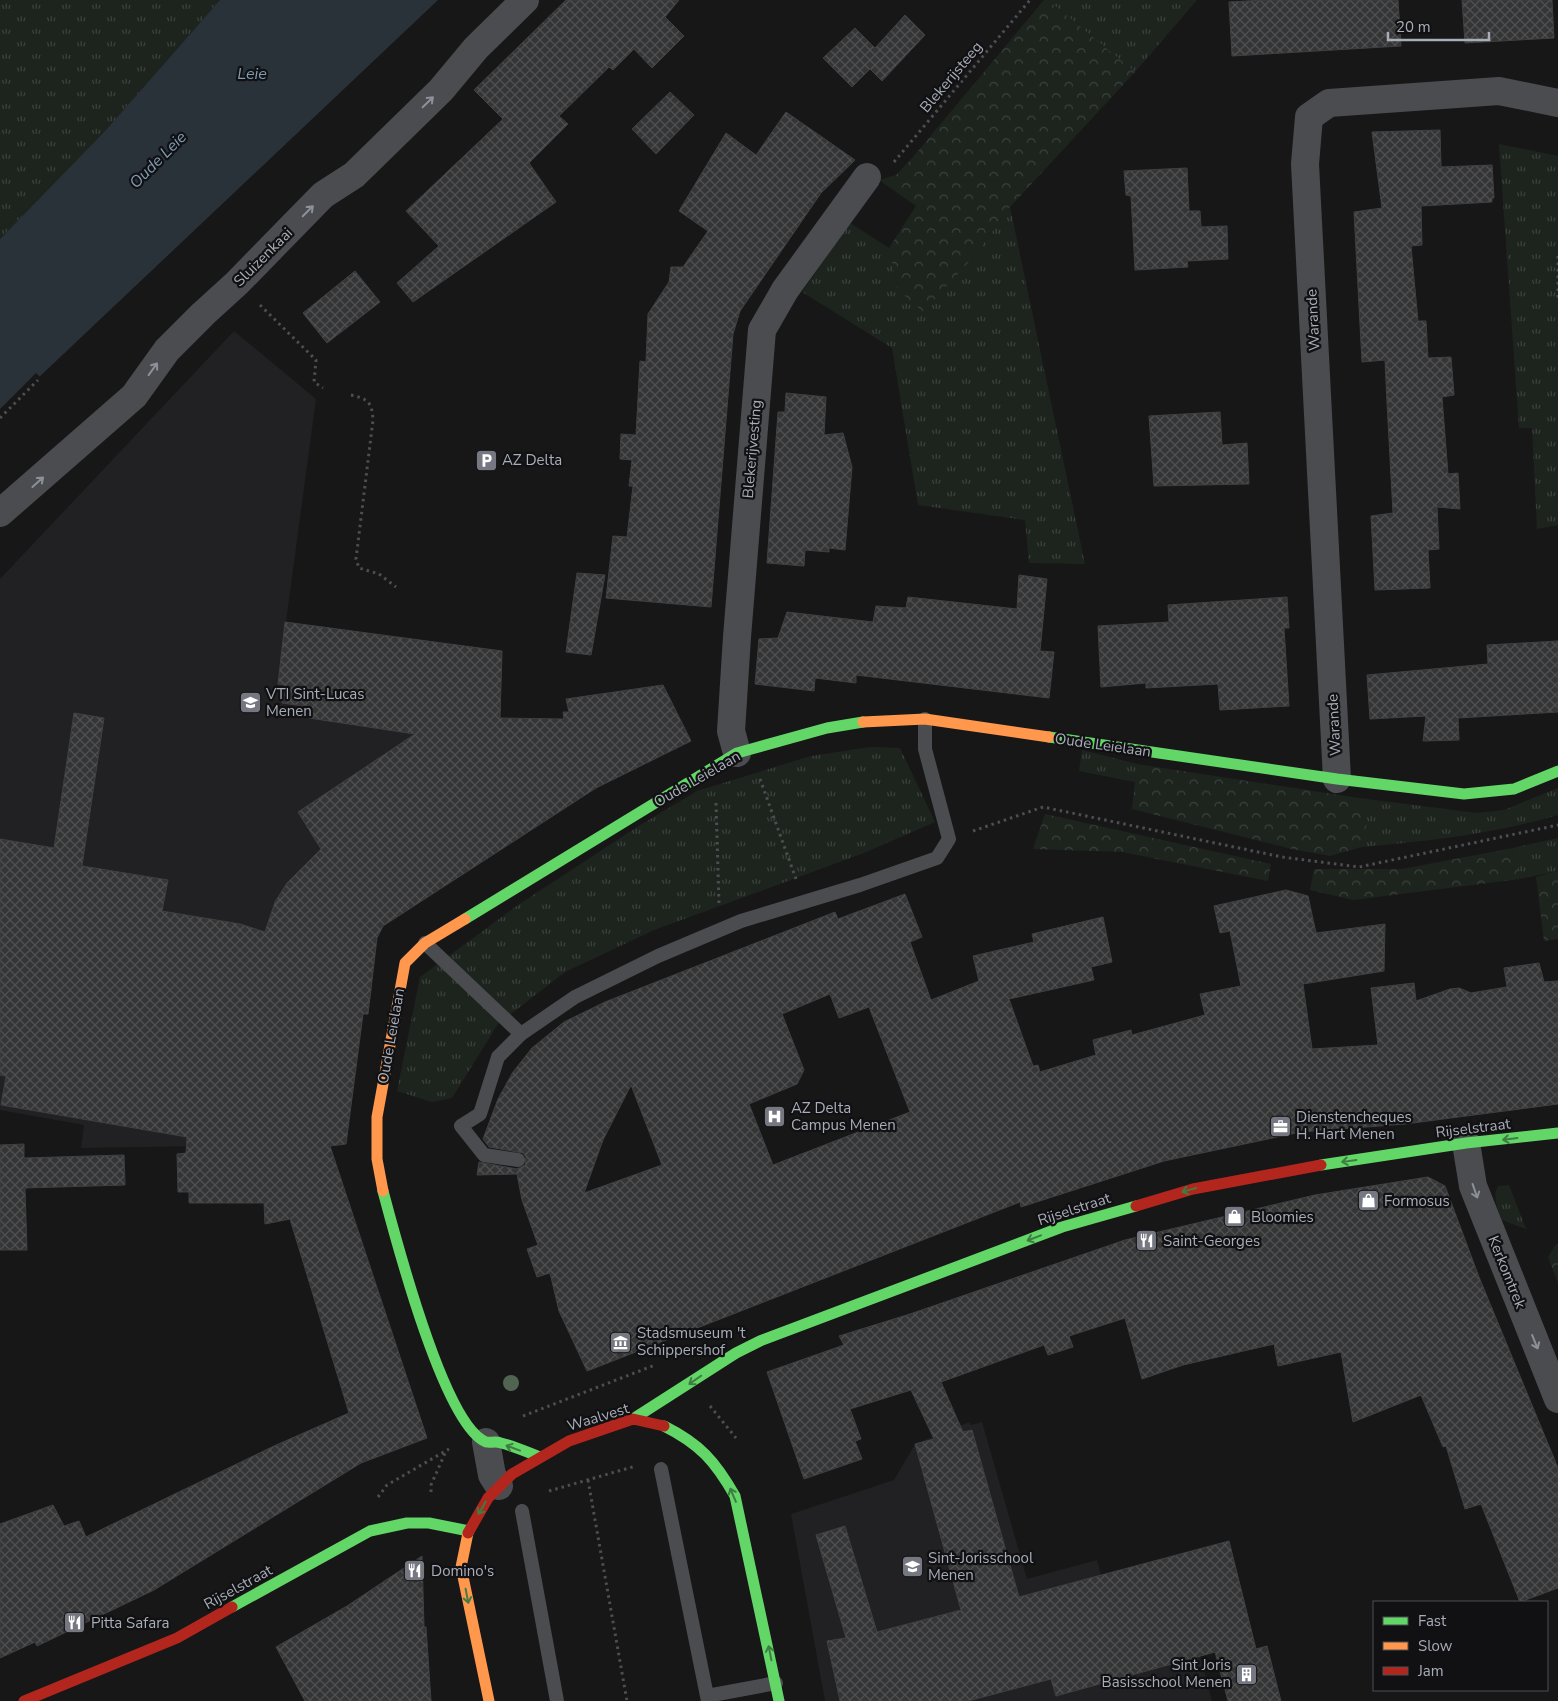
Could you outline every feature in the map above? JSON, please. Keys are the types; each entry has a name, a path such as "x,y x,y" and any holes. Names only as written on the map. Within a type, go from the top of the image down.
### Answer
{"street":[{"name":"Sluizenkaai","path":"0,513 134,396 167,350 202,314 237,283 323,195 354,175 428,103 476,48 525,0"},
{"name":"Warande","path":"1337,779 1304,164 1309,117 1329,103 1499,91 1558,104"},
{"name":"Blekerijvesting","path":"738,753 731,731 736,646 762,330 785,290 878,172"},
{"name":"Oude Leielaan","path":"499,1486 492,1476 481,1438 452,1401 431,1348 399,1252 377,1159 377,1117 388,1043 405,963 424,943 738,753 827,728 872,721 925,719 1337,779 1464,794 1514,789 1558,772"},
{"name":"Rijselstraat","path":"633,1419 736,1353 760,1341 1062,1227 1193,1189 1308,1167 1466,1143 1558,1133"},
{"name":"Kerkomtrek","path":"1466,1143 1473,1186 1558,1399"},
{"name":"Waalvest","path":"488,1701 460,1567 469,1531 488,1498 512,1474 569,1441 633,1419 664,1426 690,1439 719,1468 735,1496 779,1701"},
{"path":"481,1438 499,1442 540,1458"},
{"name":"Rijselstraat","path":"24,1701 177,1638 370,1531 407,1523 429,1523 469,1531"}],"lane":[{"path":"518,1160 484,1155 461,1126 480,1114 498,1057 521,1034 575,997 658,956 742,921 937,858 949,839 925,749 925,719"},
{"path":"424,943 521,1034"},
{"path":"661,1470 708,1699 776,1683"},
{"path":"522,1511 557,1701"}],"path":[{"name":"Blekerijsteeg","path":"878,172 1030,0"},
{"path":"1558,256 1558,298"},
{"path":"237,283 316,360 314,382 324,388"},
{"path":"0,418 38,380"},
{"path":"351,395 367,399 372,405 373,420 356,559 359,568 379,574 396,587"},
{"path":"738,753 756,769 804,901"},
{"path":"705,772 715,793 720,930"},
{"path":"949,839 1043,807 1282,857 1359,867 1558,825"},
{"path":"481,1438 653,1366"},
{"path":"690,1439 715,1411"},
{"path":"370,1531 377,1498 387,1485 446,1451"},
{"path":"546,1492 642,1464"},
{"path":"588,1480 627,1701"}],"shaded area":[{"name":"VTI Sint-Lucas Menen","path":"234,331 316,399 286,622 502,651 499,755 381,927 377,938 368,987 372,988 368,1014 363,1014 346,1144 81,1148 84,1125 0,1110 0,579"},
{"name":"Sint-Jorisschool Menen","path":"969,1422 971,1425 982,1422 1027,1579 1097,1560 1101,1575 1229,1541 1254,1641 1200,1656 1212,1701 825,1701 791,1514 894,1480 915,1444"}],"green space":[{"path":"0,0 220,0 106,130 0,239"},
{"path":"1044,0 1048,0 1135,72 1010,207 975,255 923,312 898,290 889,248 916,206 879,180 896,175 913,157"},
{"path":"1048,0 1197,0 1135,72"},
{"path":"1499,144 1558,156 1558,525 1537,529 1532,428 1519,428"},
{"path":"1010,207 1085,564 1029,563 1025,520 918,505 892,348 802,292 850,223 889,248 898,290 975,255"},
{"path":"870,747 900,748 935,822 864,853 654,930 565,972 498,1024 452,1098 432,1102 397,1091 420,977 518,905 637,827 697,791 811,756"},
{"path":"1082,750 1137,764 1135,782 1079,771"},
{"path":"1137,764 1359,798 1367,822 1362,847 1330,856 1292,849 1132,809"},
{"path":"1558,788 1558,815 1485,832 1362,847 1366,822 1359,798 1477,813 1504,810"},
{"path":"1045,814 1271,864 1268,881 1122,852 1033,849"},
{"path":"1558,838 1558,871 1520,879 1513,848"},
{"path":"1513,848 1520,879 1353,900 1310,890 1314,869 1402,869"},
{"path":"1558,871 1558,939 1544,941 1536,877"},
{"path":"1509,1185 1526,1229 1502,1220 1496,1203 1496,1190 1498,1186"},
{"path":"1556,1244 1558,1244 1558,1283 1548,1257"}],"water":[{"name":"Leie","path":"220,0 438,0 0,414 0,239 106,130"}],"pier":[{"path":"36,373 41,378 0,416 0,409"}],"building":[{"path":"566,0 679,0 665,17 684,36 652,68 634,49 613,70 609,67 559,116 568,124 529,163 556,202 413,302 397,283 439,246 406,211 503,119 474,90"},
{"path":"1264,0 1398,0 1401,46 1232,56 1229,2"},
{"path":"1462,0 1552,0 1554,38 1465,43"},
{"path":"905,15 925,35 882,81 870,69 852,87 823,58 855,28 875,48"},
{"path":"670,92 694,115 656,154 632,129"},
{"path":"786,112 855,160 821,193 740,311 733,334 711,607 606,598 613,536 627,537 633,486 629,486 632,460 620,459 621,434 636,435 640,361 646,362 648,314 669,282 671,267 683,267 708,231 679,211 726,133 756,155"},
{"path":"1440,130 1441,167 1492,165 1494,198 1492,198 1492,202 1421,206 1422,245 1411,246 1418,321 1426,321 1428,358 1451,357 1454,395 1442,397 1448,474 1458,473 1460,509 1437,507 1439,549 1428,550 1430,588 1375,590 1371,516 1393,513 1385,360 1362,362 1354,212 1382,208 1372,132"},
{"path":"1187,168 1189,211 1200,211 1201,227 1227,226 1228,259 1187,261 1188,267 1135,270 1131,196 1126,195 1124,171"},
{"path":"355,271 380,302 327,343 303,313"},
{"path":"786,393 826,397 824,435 843,433 852,467 845,550 829,548 829,552 805,550 804,566 767,563 778,412 785,412"},
{"path":"1220,412 1222,445 1247,443 1249,484 1154,486 1149,416"},
{"path":"577,573 605,575 591,655 566,652"},
{"path":"1019,575 1047,579 1040,651 1054,652 1049,698 856,675 856,683 815,678 814,691 755,684 759,639 778,638 787,612 873,622 876,606 906,608 908,597 1017,609"},
{"path":"1287,597 1289,628 1284,628 1289,706 1220,710 1218,684 1146,688 1146,683 1101,687 1098,626 1169,622 1168,605"},
{"path":"285,622 502,651 500,718 564,719 563,712 569,712 566,699 663,685 691,741 596,788 383,926 377,938 368,1014 363,1014 346,1144 330,1146 427,1438 361,1463 154,1590 37,1646 35,1642 0,1658 0,1524 53,1505 64,1526 79,1521 86,1537 274,1446 349,1413 290,1219 265,1224 264,1203 189,1203 189,1192 178,1192 177,1154 186,1153 187,1137 1,1105 6,1076 0,1075 0,839 54,848 74,713 104,718 82,866 168,880 162,911 240,924 265,932 275,902 287,883 321,849 298,812 415,734 309,718 311,707 282,703 284,685 278,684"},
{"path":"1558,641 1558,712 1458,718 1459,740 1423,741 1426,716 1370,719 1367,675 1488,664 1487,645"},
{"path":"1286,890 1308,896 1316,933 1385,924 1384,971 1303,984 1312,1049 1378,1045 1371,988 1414,983 1416,1001 1450,989 1459,988 1471,993 1507,987 1504,968 1539,963 1544,982 1558,981 1558,1104 1405,1124 1301,1132 1164,1161 1021,1207 1020,1202 587,1371 559,1311 550,1273 537,1277 527,1249 538,1245 522,1200 517,1174 477,1175 479,1162 517,1169 525,1165 526,1157 523,1153 489,1147 483,1139 498,1099 513,1072 532,1048 564,1022 605,1002 835,912 838,919 905,894 922,937 910,942 931,1000 979,981 973,956 1034,942 1032,934 1103,917 1112,962 1091,967 1094,980 1009,999 1033,1066 1038,1065 1040,1072 1096,1055 1093,1040 1131,1030 1132,1035 1205,1015 1200,994 1241,986 1230,931 1220,933 1214,906","holes":["830,994 839,1018 869,1007 910,1112 773,1165 749,1104 797,1084 804,1070 782,1014","631,1085 662,1165 584,1193 603,1140"]},
{"path":"24,1144 24,1158 124,1155 125,1185 25,1188 27,1250 0,1250 0,1145"},
{"path":"1428,1177 1445,1186 1479,1277 1558,1468 1558,1588 1520,1601 1481,1504 1465,1509 1446,1446 1443,1447 1421,1395 1353,1422 1341,1352 1278,1366 1274,1344 1183,1365 1142,1379 1125,1318 1069,1336 1073,1347 1048,1355 1044,1345 941,1382 963,1432 972,1430 1019,1597 1229,1541 1256,1649 1267,1646 1281,1701 1228,1701 1215,1652 1056,1696 1051,1679 968,1701 840,1701 827,1641 846,1638 816,1535 845,1526 877,1632 961,1610 915,1444 934,1439 911,1390 850,1409 861,1439 855,1441 862,1459 804,1479 767,1372 844,1345 839,1336 910,1314 1125,1240 1315,1195"},
{"path":"422,1556 424,1627 426,1627 431,1701 305,1701 276,1647 347,1606"}],"traffic: fast":[{"path":"465,919 737,753 827,728 863,722"},
{"path":"1049,737 1337,779 1464,794 1514,789 1558,771"},
{"path":"1321,1165 1466,1143 1558,1133"},
{"path":"383,1191 423,1327 454,1402 470,1428 486,1442 506,1444 540,1457"},
{"path":"633,1419 736,1353 760,1341 1062,1227 1136,1206"},
{"path":"664,1426 677,1433 706,1455 721,1473 735,1496 779,1701"},
{"path":"232,1607 370,1531 407,1523 429,1523 469,1531"}],"traffic: slow":[{"path":"863,722 925,719 1049,737"},
{"path":"383,1191 377,1159 377,1117 405,963 425,943 465,919"},
{"path":"468,1533 461,1567 489,1701"}],"traffic: jam":[{"path":"1136,1206 1193,1189 1321,1165"},
{"path":"468,1533 488,1498 512,1474 569,1441 633,1419 664,1426"},
{"path":"24,1701 177,1638 232,1607"}],"place":[{"name":"AZ Delta","path":"486,460"},
{"name":"VTI Sint-Lucas Menen","path":"250,703"},
{"name":"AZ Delta Campus Menen","path":"775,1117"},
{"name":"Dienstencheques H. Hart Menen","path":"1280,1126"},
{"name":"Formosus","path":"1368,1201"},
{"name":"Bloomies","path":"1235,1217"},
{"name":"Saint-Georges","path":"1147,1241"},
{"name":"Stadsmuseum 't Schippershof","path":"621,1342"},
{"name":"Sint-Jorisschool Menen","path":"912,1567"},
{"name":"Domino's","path":"415,1571"},
{"name":"Pitta Safara","path":"75,1623"},
{"name":"Sint Joris Basisschool Menen","path":"1247,1674"}],"water label":[{"name":"Oude Leie","path":"158,160"}]}
